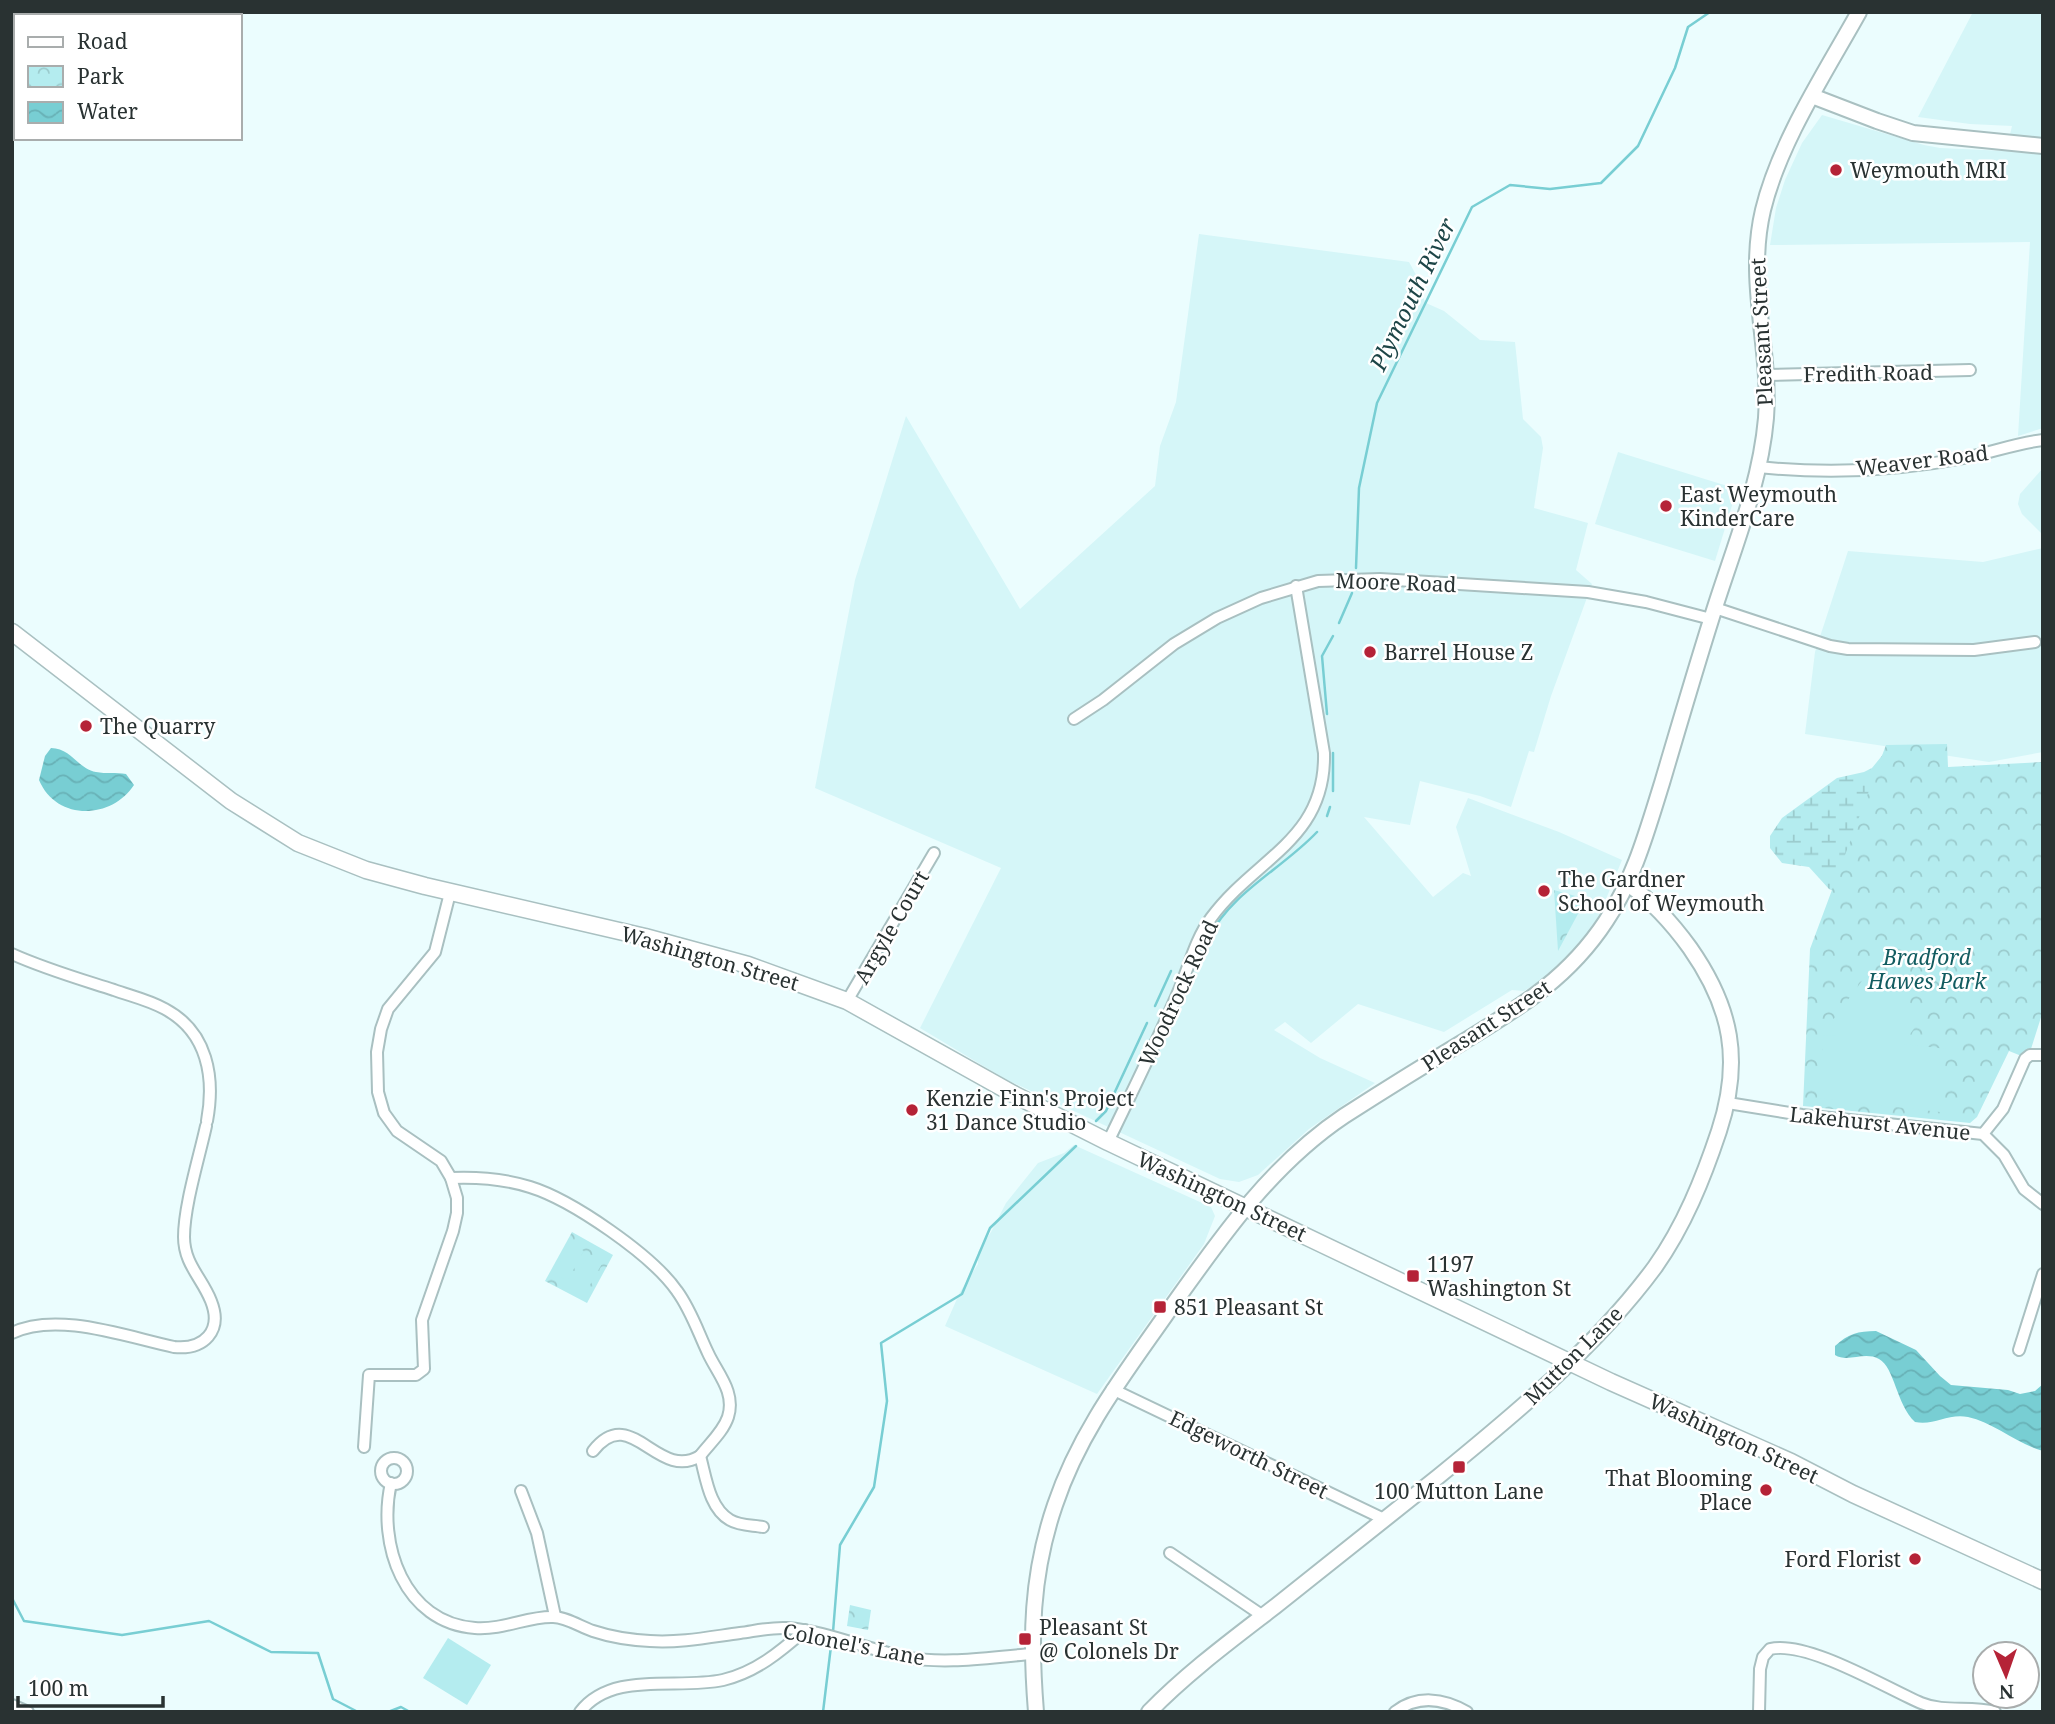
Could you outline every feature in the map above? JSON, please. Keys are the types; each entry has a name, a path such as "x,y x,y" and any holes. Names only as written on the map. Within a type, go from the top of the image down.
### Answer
{"main road":[{"name":"Pleasant Street","path":"1036,1712 1032,1622 1037,1577 1055,1505 1073,1458 1112,1389 1188,1281 1245,1207 1287,1162 1325,1129 1539,995 1566,972 1591,943 1628,884 1758,467 1766,416 1766,375 1756,265 1763,212 1774,175 1812,96 1858,12"},
{"path":"1812,96 1913,133 2043,146"},
{"name":"Washington Street","path":"12,632 253,817 298,843 381,874 450,893 498,902 712,954 847,1001 1006,1090 1108,1142 1570,1362 1791,1462 1853,1494 2043,1581"},
{"name":"Mutton Lane","path":"1149,1712 1196,1668 1386,1520 1501,1426 1570,1362 1632,1294 1671,1241 1696,1194 1728,1103 1731,1085 1731,1042 1727,1022 1702,965 1660,910 1628,884"}],"street":[{"name":"Fredith Road","path":"1766,375 1970,370"},
{"name":"Weaver Road","path":"1758,467 1813,471 1913,466 1961,459 2043,440"},
{"name":"Moore Road","path":"1074,719 1103,700 1174,644 1217,618 1296,586 1354,578 1588,592 1713,613 1848,649 1974,650 2035,642"},
{"name":"Woodrock Road","path":"1108,1142 1178,994 1209,920 1230,895 1287,844 1304,825 1321,792 1325,773 1324,753 1296,586"},
{"name":"Argyle Court","path":"847,1001 934,853"},
{"path":"363,1447 369,1375 416,1375 424,1369 422,1320 457,1213 456,1192 451,1178 436,1156 404,1136 388,1119 380,1103 377,1070 379,1039 385,1015 393,1001 435,952 450,893"},
{"path":"12,954 155,1004 183,1022 202,1047 208,1066 211,1098 184,1241 188,1260 210,1298 214,1312 213,1328 204,1341 190,1348 59,1323 32,1326 12,1333"},
{"path":"1983,1135 2007,1102 2025,1059 2030,1055 2043,1055"},
{"name":"Lakehurst Avenue","path":"1728,1103 1802,1115 1983,1135 2004,1156 2024,1189 2043,1204"},
{"path":"451,1178 517,1183 539,1190 593,1221 660,1270 683,1300 709,1357 723,1378 730,1407 728,1418 699,1456 681,1463 670,1461 644,1442 623,1434 604,1440 593,1451"},
{"path":"2019,1350 2043,1274"},
{"name":"Edgeworth Street","path":"1112,1389 1386,1520"},
{"path":"699,1456 718,1509 730,1520 763,1527"},
{"path":"391,1483 386,1522 388,1545 399,1575 419,1602 439,1616 472,1628 506,1627 555,1616 537,1534 521,1491"},
{"path":"1170,1553 1263,1616"},
{"name":"Colonel's Lane","path":"555,1616 596,1632 650,1641 780,1628 805,1630 883,1652 921,1659 956,1660 1032,1654"},
{"path":"580,1712 598,1695 621,1687 699,1684 737,1676 770,1660 805,1630"},
{"path":"1759,1712 1760,1669 1766,1653 1770,1649 1780,1648 1863,1673 1934,1707 1977,1708 1995,1712"},
{"path":"1395,1712 1412,1702 1425,1699 1467,1712"},
{"path":"12,1705 28,1712"}],"shaded area":[{"path":"1973,12 2043,12 2043,428 2018,436 2030,242 1770,245 1776,208 1785,180 1802,143 1822,115 1924,145 2006,151 2012,126 1918,117"},
{"path":"1199,234 1409,262 1420,282 1421,294 1426,303 1444,311 1480,340 1515,342 1523,419 1541,437 1543,448 1534,508 1588,523 1576,570 1592,584 1551,696 1534,752 1529,751 1511,807 1420,781 1410,825 1364,817 1433,897 1463,873 1471,876 1456,827 1468,798 1559,832 1622,860 1599,916 1576,949 1544,979 1524,991 1512,990 1444,1032 1358,1004 1311,1043 1285,1022 1274,1030 1320,1058 1375,1083 1309,1129 1258,1175 1239,1182 1220,1179 1005,1079 920,1028 1001,868 815,788 855,580 906,416 1020,609 1155,486 1160,446 1176,402"},
{"name":"East Weymouth KinderCare","path":"1618,452 1737,489 1715,561 1595,524"},
{"path":"2043,468 2043,535 2022,514 2018,504 2020,494"},
{"path":"2043,548 2043,752 1989,762 1805,734 1815,652 1848,551 1983,562"},
{"path":"1074,1145 1211,1207 1215,1216 1204,1244 1097,1394 945,1326 960,1292 978,1264 978,1252 1006,1203 1038,1163 1064,1153"}],"green space":[{"name":"Bradford Hawes Park","path":"1947,744 1948,767 2043,762 2043,1011 2030,1052 2024,1057 2009,1051 1977,1117 1970,1123 1803,1106 1810,949 1886,745"},
{"path":"1889,747 1836,892 1829,889 1809,867 1782,863 1770,848 1770,836 1782,818 1837,778 1872,768"},
{"path":"1554,890 1586,899 1558,951"},
{"path":"1867,974 1923,1016 1903,1044 1947,1049 1940,1112 1817,1098 1824,1035 1836,1036 1827,1028"},
{"path":"572,1232 613,1255 587,1303 545,1281"},
{"path":"570,1243 584,1251 567,1281 554,1274"},
{"path":"589,1254 603,1262 586,1292 572,1284"},
{"path":"850,1605 871,1610 868,1630 847,1626"},
{"path":"448,1638 491,1665 467,1705 423,1678"}],"water":[{"path":"51,748 64,751 90,770 126,774 134,785 124,797 112,805 98,810 70,809 47,793 39,780 45,756"},
{"path":"1876,1331 1916,1350 1951,1385 2008,1390 2020,1394 2035,1391 2043,1384 2043,1451 1987,1423 1968,1417 1915,1422 1904,1406 1889,1370 1879,1359 1835,1355 1835,1346 1849,1336"}],"waterway":[{"name":"Plymouth River","path":"1356,568 1359,488 1377,403 1472,207 1510,185 1550,189 1601,183 1638,146 1675,68 1688,27 1710,12"},
{"name":"Plymouth River","path":"1339,623 1352,593"},
{"name":"Plymouth River","path":"1327,714 1322,656 1333,636"},
{"name":"Plymouth River","path":"1333,753 1333,791"},
{"name":"Plymouth River","path":"1327,816 1330,807"},
{"name":"Plymouth River","path":"1209,937 1219,921 1244,893 1317,832"},
{"name":"Plymouth River","path":"1196,968 1200,958"},
{"name":"Plymouth River","path":"1155,1006 1171,971"},
{"name":"Plymouth River","path":"1096,1121 1106,1111 1147,1023"},
{"name":"Plymouth River","path":"833,1632 840,1545 874,1487 887,1401 881,1343 962,1294 990,1228 1076,1146"},
{"name":"Plymouth River","path":"12,1598 24,1621 122,1635 209,1621 271,1652 318,1653 333,1699 358,1712"},
{"name":"Plymouth River","path":"823,1712 831,1646"},
{"name":"Plymouth River","path":"388,1712 401,1707 410,1712"}],"place":[{"name":"Weymouth MRI","path":"1836,170"},
{"name":"East Weymouth KinderCare","path":"1666,506"},
{"name":"Barrel House Z","path":"1370,652"},
{"name":"The Quarry","path":"86,726"},
{"name":"The Gardner School of Weymouth","path":"1544,891"},
{"name":"Kenzie Finn's Project 31 Dance Studio","path":"912,1110"},
{"name":"1197 Washington St","path":"1413,1276"},
{"name":"851 Pleasant St","path":"1160,1307"},
{"name":"100 Mutton Lane","path":"1459,1467"},
{"name":"That Blooming Place","path":"1766,1490"},
{"name":"Ford Florist","path":"1915,1559"},
{"name":"Pleasant St @ Colonels Dr","path":"1025,1639"}]}
